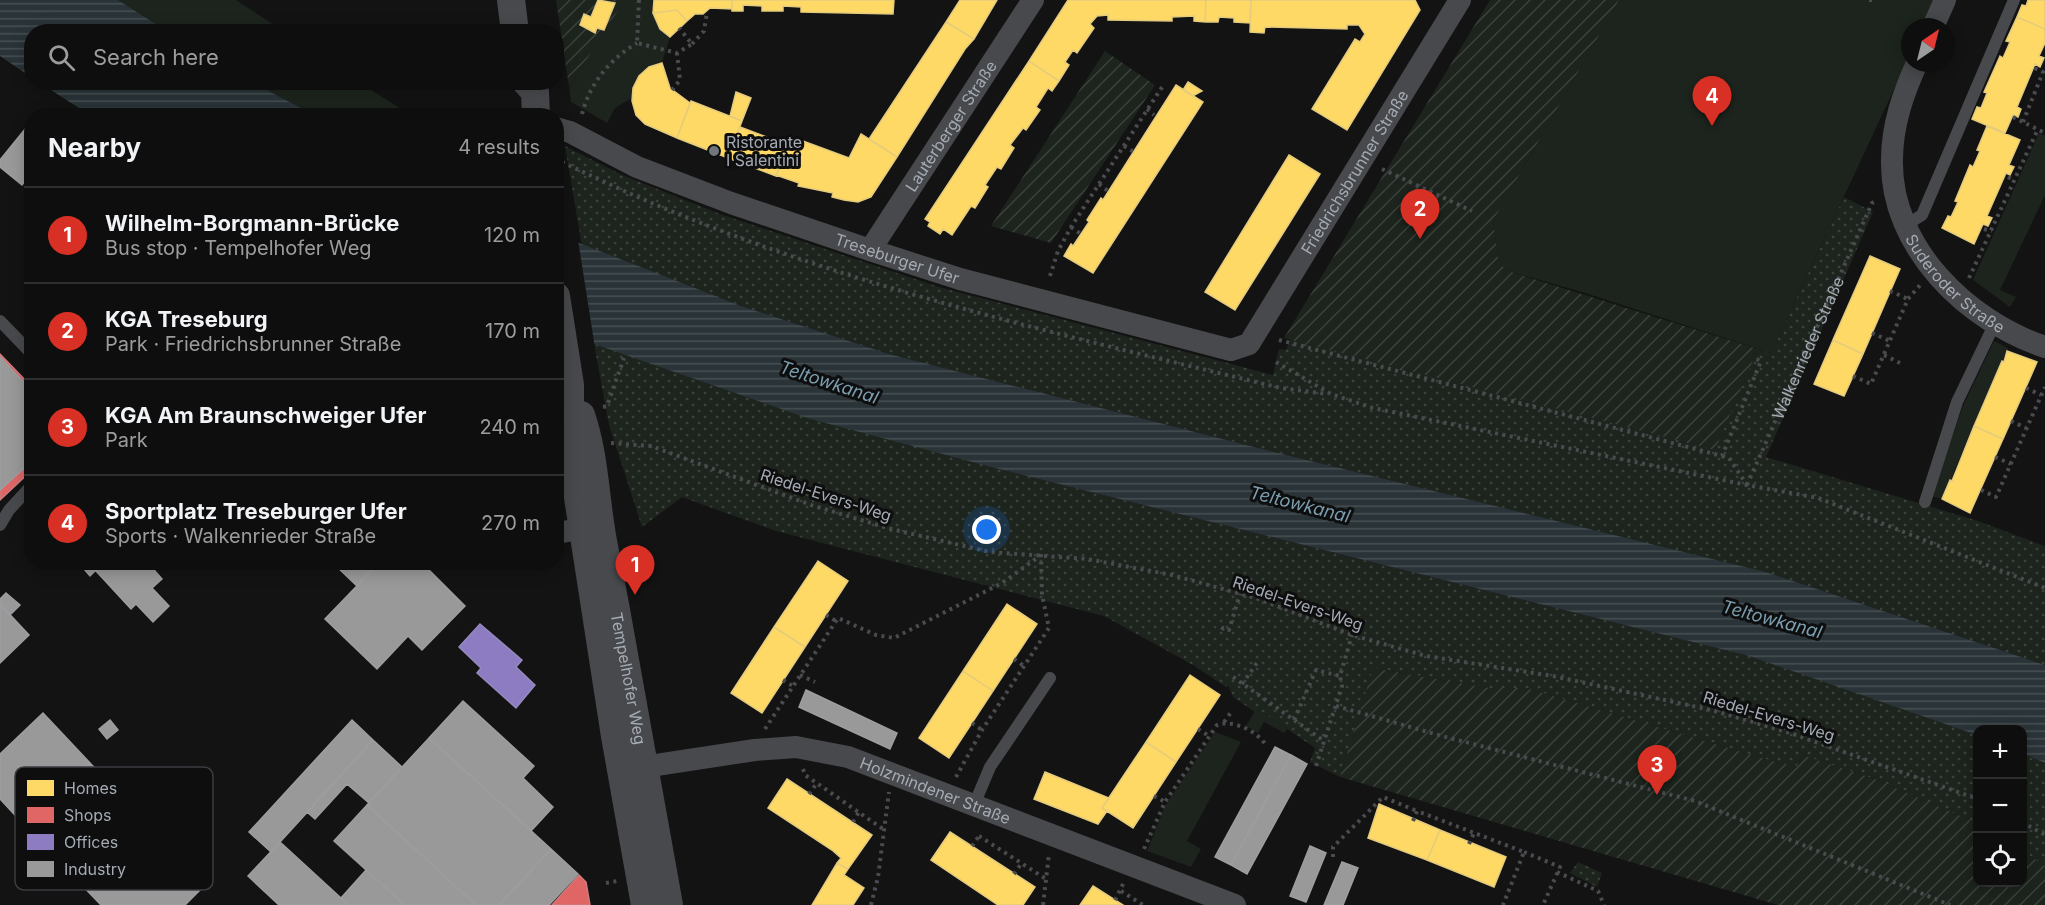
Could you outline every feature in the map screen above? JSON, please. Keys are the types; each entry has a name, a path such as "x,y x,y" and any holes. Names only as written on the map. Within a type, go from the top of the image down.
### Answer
{"street":[{"path":"511,0 514,24"},
{"name":"Lauterberger Straße","path":"870,250 1033,0"},
{"name":"Friedrichsbrunner Straße","path":"1249,344 1460,0"},
{"path":"1937,18 1945,0"},
{"name":"Suderoder Straße","path":"1914,72 1896,120 1892,162 1895,192 1906,225 1924,258 1946,285 1995,323 2045,347"},
{"path":"519,90 520,108"},
{"path":"533,90 536,108"},
{"name":"Treseburger Ufer","path":"564,130 637,167 710,195 960,279 1231,350 1249,344"},
{"name":"Tempelhofer Weg","path":"564,347 570,385 570,442 580,529 633,768 669,905"},
{"name":"Holzmindener Straße","path":"633,768 755,750 796,747 848,757 1235,905"},
{"name":"Tempelhofer Weg","path":"633,768 645,905"}],"lane":[{"path":"1906,225 1922,215 2014,0"},
{"path":"0,321 24,346"},
{"path":"1925,502 1957,402 1995,323"},
{"path":"0,525 9,510 24,494"},
{"path":"974,805 990,767 1050,678"}],"path":[{"path":"638,43 639,0"},
{"path":"582,114 588,97 605,68 622,52 638,43 677,53 692,44 704,31 707,12"},
{"path":"679,28 692,44"},
{"path":"672,90 680,80 677,53"},
{"path":"2023,122 2044,70 2034,68"},
{"path":"1050,276 1058,251 1071,227 1164,84"},
{"path":"1148,110 1154,115"},
{"path":"2013,117 2045,133"},
{"path":"1968,282 2038,129"},
{"path":"1124,146 1134,152"},
{"path":"1382,170 1472,211"},
{"path":"2008,177 2014,180"},
{"path":"1099,184 1108,191"},
{"name":"Walkenrieder Straße","path":"1747,486 1869,210"},
{"path":"1071,227 1081,234"},
{"path":"1984,229 1992,231"},
{"path":"1853,376 1871,384 1908,299 1926,279"},
{"path":"1890,291 1908,299"},
{"path":"1872,333 1890,341"},
{"path":"1280,340 1729,458 1747,486"},
{"path":"1884,355 1900,363"},
{"path":"608,401 624,358"},
{"path":"1722,456 1761,361 1754,358"},
{"path":"1276,362 1331,394 1373,408 1747,486 1818,498 2045,588"},
{"path":"1981,490 1996,497 2045,387"},
{"path":"2026,388 2041,395"},
{"path":"2011,421 2026,428"},
{"name":"Riedel-Evers-Weg","path":"609,444 651,446 811,505 891,529 990,552 1087,559 1172,575 1240,594 1352,636 1426,656 1553,676 1711,710 1787,732 1953,788 1973,797"},
{"path":"1995,457 2011,464"},
{"path":"763,733 838,618 876,635 894,638 1002,583 1041,554"},
{"path":"955,780 982,730 1048,628 1042,595 1041,554"},
{"path":"1222,630 1223,628 1229,630 1240,594"},
{"path":"826,615 836,621"},
{"path":"1316,766 1342,686 1340,676 1352,636"},
{"path":"1014,659 1024,666"},
{"path":"1242,684 1259,660"},
{"path":"1294,720 1316,670 1340,676"},
{"path":"800,675 815,682"},
{"path":"1233,677 1324,741"},
{"path":"783,680 793,687"},
{"path":"1336,705 1442,736 1695,801 1950,905"},
{"path":"1143,852 1165,802 1217,725 1224,722 1232,711"},
{"path":"1224,722 1261,737 1265,744"},
{"path":"972,723 982,730"},
{"path":"1198,729 1209,736"},
{"path":"801,762 805,775 883,829"},
{"path":"809,794 817,783"},
{"path":"871,905 889,789"},
{"path":"1154,796 1165,802"},
{"path":"1333,857 1334,847 1383,796 1560,867 1543,905"},
{"path":"1413,820 1418,811"},
{"path":"852,822 859,812"},
{"path":"2027,825 2045,835"},
{"path":"972,846 982,830"},
{"path":"1469,844 1474,833"},
{"path":"979,836 1046,879"},
{"path":"1043,905 1050,850"},
{"path":"1503,905 1524,852"},
{"path":"1014,874 1021,864"},
{"path":"1557,872 1598,891 1604,905"},
{"path":"606,883 617,880"},
{"path":"1115,900 1121,891 1143,905"}],"shaded area":[{"path":"118,0 236,0 272,24 156,24"},
{"path":"556,0 625,0 569,87 564,54 564,24 560,24"},
{"path":"625,0 654,0 656,21 670,37 662,63 650,67 640,75 634,85 632,98 615,108 607,123 571,102 569,87"},
{"path":"1490,0 1619,0 1493,221 1498,258 1505,270 1758,349 1715,450 1284,338"},
{"path":"1619,0 1936,0 1927,18 1901,18 1902,72 1771,353 1582,292 1505,270 1498,258 1493,221"},
{"path":"1105,51 1155,85 1051,243 991,226"},
{"path":"267,90 371,90 400,108 301,108"},
{"path":"2039,133 2045,136 2045,195 2000,290 2016,297 2010,307 1973,280"},
{"path":"565,146 622,175 720,214 939,287 1273,375 1279,349 1286,350 1291,339 1715,449 1758,349 1771,353 1844,197 1873,212 1766,457 1978,521 2045,546 2045,665 1766,572 1250,446 889,354 741,306 582,246"},
{"path":"1994,341 2008,348 2008,354 1954,471 1952,481 1942,499 1931,496 1963,406"},
{"path":"594,344 999,469 1749,656 1973,733 1973,821 1875,779 1802,755 1796,768 1526,688 1489,688 1374,668 1340,777 1310,762 1315,748 1258,709 1255,712 1233,697 1228,685 1226,687 1193,665 1104,616 776,531 682,497 642,527 609,425"},
{"path":"1373,668 1489,688 1526,688 1796,768 1802,755 1875,779 1973,821 1973,887 2027,887 2027,854 2045,866 2045,905 1778,905 1340,777"},
{"path":"1257,708 1287,729 1284,733 1264,722 1258,733 1246,726"},
{"path":"1215,732 1241,742 1187,841 1201,849 1191,867 1147,851 1165,806"},
{"path":"2027,756 2045,763 2045,866 2027,854"},
{"path":"1578,862 1602,873 1597,887 1570,873"}],"water":[{"path":"0,0 118,0 156,24 24,24 24,72 0,56"},
{"path":"51,90 267,90 301,108 79,108"},
{"name":"Teltowkanal","path":"564,237 741,306 889,354 1250,446 1766,572 2045,665 2045,763 2027,756 2027,725 1973,725 1973,734 1749,656 999,469 807,418 594,344 564,257"}],"pier":[{"path":"564,234 578,240 595,348 564,337"}],"building: Homes":[{"path":"598,0 615,3 604,30 597,28 595,33 580,25 584,14 591,17"},
{"path":"654,0 732,0 732,9 710,8 703,14 695,14 687,21 677,10 653,13"},
{"path":"732,0 894,0 893,14 801,12 801,7 783,6 783,11 762,11 762,6 743,5 743,11 732,11"},
{"path":"960,0 997,0 974,39 946,22"},
{"path":"1068,0 1206,0 1205,22 1194,21 1194,16 1172,17 1172,21 1108,20 1108,15 1097,16 1090,24 1094,28 1077,53 1073,50 1065,62 1069,65 1059,81 1029,61"},
{"path":"1206,0 1251,0 1250,23 1234,22 1234,18 1219,17 1218,22 1205,22"},
{"path":"1251,0 1415,0 1420,10 1347,130 1312,109 1355,39 1360,42 1365,34 1359,25 1347,25 1347,29 1265,27 1264,33 1250,32"},
{"path":"2028,0 2045,0 2045,29 2017,17 2022,5 2026,6"},
{"path":"677,10 687,21 670,37 660,29 653,13"},
{"path":"2017,17 2045,29 2045,43 2039,56 2044,58 2040,67 2035,64 2017,107 2021,109 2018,117 2013,115 2005,133 1972,119 1977,107 1981,108 1987,93 1984,92 2000,56 2003,58 2010,42 2006,41"},
{"path":"946,22 974,39 965,49 897,157 869,139"},
{"path":"1029,61 1059,81 1052,91 1048,88 1036,107 1040,110 1026,130 1023,128 1010,145 1014,148 1001,169 997,167 985,185 988,187 975,208 971,206 952,235 943,229 940,234 928,226 930,222 925,219"},
{"path":"662,63 670,88 690,103 677,138 645,124 636,115 632,101 633,88 639,76 649,67"},
{"path":"1188,82 1202,91 1193,96 1183,90"},
{"path":"1176,85 1203,102 1093,273 1064,256 1089,222 1087,220 1101,198 1103,200"},
{"path":"736,92 751,98 742,121 730,116"},
{"path":"691,101 742,121 728,158 677,138"},
{"path":"1987,126 2020,140 2009,165 2014,167 2010,175 2006,173 1987,216 1992,218 1988,226 1983,224 1974,244 1942,228 1948,216 1951,217 1958,202 1955,201 1970,165 1973,167 1980,151 1977,150"},
{"path":"740,127 788,145 776,176 728,158"},
{"path":"861,134 897,157 871,197 858,202 844,200 832,197 833,193 798,186 799,183 776,175 792,137 849,158"},
{"path":"1289,155 1320,174 1235,310 1205,292"},
{"path":"1870,256 1900,269 1863,354 1833,340"},
{"path":"1833,340 1863,354 1844,396 1814,384"},
{"path":"2007,351 2037,362 2003,439 1974,426"},
{"path":"1974,426 2003,439 1970,513 1942,499 1950,480 1952,481"},
{"path":"818,561 848,581 805,647 774,627"},
{"path":"1007,604 1037,624 993,691 963,671"},
{"path":"774,627 805,647 762,713 731,693"},
{"path":"963,671 993,691 949,758 919,738"},
{"path":"1190,675 1220,695 1176,762 1146,742"},
{"path":"1146,742 1176,762 1133,828 1102,808"},
{"path":"1045,772 1109,798 1102,808 1107,811 1098,824 1034,799"},
{"path":"787,779 872,835 848,869 837,863 841,858 832,850 768,808"},
{"path":"1379,804 1440,830 1427,860 1368,838"},
{"path":"1440,830 1506,857 1494,887 1427,860"},
{"path":"950,832 1035,887 1023,905 998,905 931,860"},
{"path":"837,863 848,869 844,875 864,888 853,905 812,905"},
{"path":"1093,886 1115,900 1123,905 1080,905"}],"building: Shops":[{"path":"0,354 24,379 24,382 0,357"},
{"path":"24,468 24,478 0,500 0,490"},
{"path":"579,875 586,882 590,905 552,905"}],"building: Offices":[{"path":"480,624 522,660 516,667 535,685 516,708 477,673 481,668 459,647"}],"building: Industry":[{"path":"24,130 24,182 22,185 0,167 0,160"},
{"path":"0,357 24,382 24,468 0,490"},
{"path":"85,570 96,570 90,576"},
{"path":"154,570 162,579 152,588 169,606 153,622 136,604 131,609 96,571"},
{"path":"340,570 372,570 357,586"},
{"path":"372,570 429,570 465,606 422,650 408,636 377,669 325,619"},
{"path":"6,593 20,605 10,615 0,604 0,599"},
{"path":"0,604 29,635 0,663"},
{"path":"806,690 897,733 890,749 799,707"},
{"path":"463,701 534,766 523,778 553,807 531,831 429,738"},
{"path":"43,713 90,763 86,767 15,767 15,815 0,799 0,754"},
{"path":"110,720 118,730 107,739 99,729"},
{"path":"352,720 373,740 271,852 249,832"},
{"path":"429,738 551,849 499,905 476,905 367,805"},
{"path":"373,740 402,767 369,803 347,784 315,819 307,812"},
{"path":"1275,747 1291,755 1231,865 1215,857"},
{"path":"1291,755 1307,764 1247,874 1231,865"},
{"path":"367,805 476,905 405,905 334,841"},
{"path":"280,842 348,905 279,905 248,876"},
{"path":"1310,846 1326,853 1306,902 1290,896"},
{"path":"551,849 578,874 549,905 499,905"},
{"path":"1342,862 1358,868 1343,905 1324,905"},
{"path":"366,870 405,905 348,905 341,898"},
{"path":"87,890 200,890 185,905 101,905"}],"place":[{"name":"Sportplatz Treseburger Ufer","path":"1712,126"},
{"name":"Ristorante I Salentini","path":"714,151"},
{"name":"KGA Treseburg","path":"1420,239"},
{"name":"Wilhelm-Borgmann-Brücke","path":"635,595"},
{"name":"KGA Am Braunschweiger Ufer","path":"1657,795"}]}
